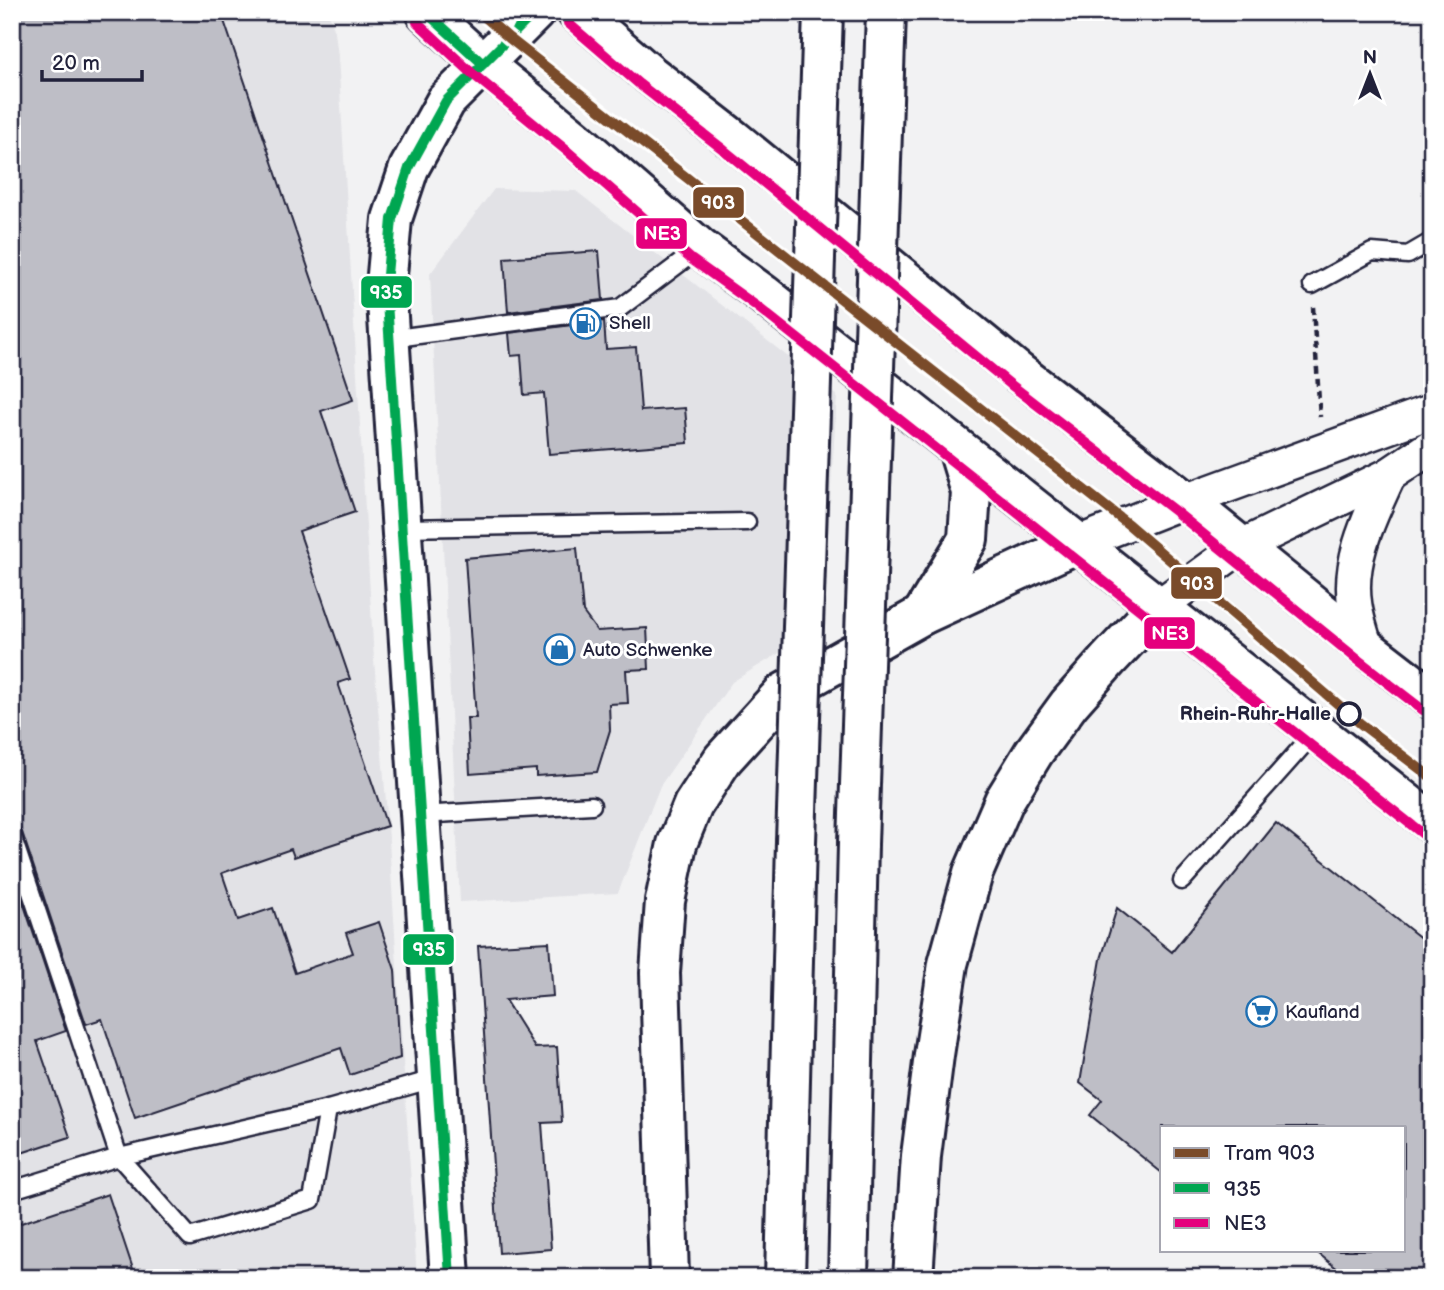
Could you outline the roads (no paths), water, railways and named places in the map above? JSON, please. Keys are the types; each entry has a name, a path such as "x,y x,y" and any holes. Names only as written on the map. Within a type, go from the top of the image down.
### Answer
{"main road":[{"path":"426,12 482,64 575,139 700,248 763,294 1432,823"},
{"path":"450,1278 386,286 392,219 409,168 446,101 535,12"},
{"path":"577,12 648,73 1009,365 1185,501 1432,699"},
{"path":"785,1278 823,12"},
{"path":"848,1278 858,844 886,12"},
{"path":"922,615 968,540 971,492 958,449"},
{"path":"669,1278 660,973 665,901 677,844 693,805 723,759 783,693 922,615 1078,543"},
{"path":"914,1278 920,1156 934,1055 948,964 973,873 1004,801 1034,752 1069,704 1159,606"}],"street":[{"path":"1078,543 1432,411"},
{"path":"1159,606 1240,547 1390,475 1432,446"},
{"path":"1366,648 1354,604 1355,570 1366,527 1390,475"}],"lane":[{"path":"1312,285 1372,252 1408,256 1432,241"},
{"path":"389,340 620,308 700,248"},
{"path":"401,528 747,522"},
{"path":"1182,881 1316,731"},
{"path":"420,815 592,805"},
{"path":"12,835 119,1157 190,1237 312,1200 328,1109"},
{"path":"12,1190 119,1157 328,1109 437,1078"}],"tram line":[{"name":"903","path":"479,12 1129,525 1361,724 1432,778"}],"place":[{"name":"Shell","path":"586,323"},
{"name":"Auto Schwenke","path":"560,650"},
{"name":"Rhein-Ruhr-Halle","path":"1349,714"},
{"name":"Kaufland","path":"1262,1012"}]}
